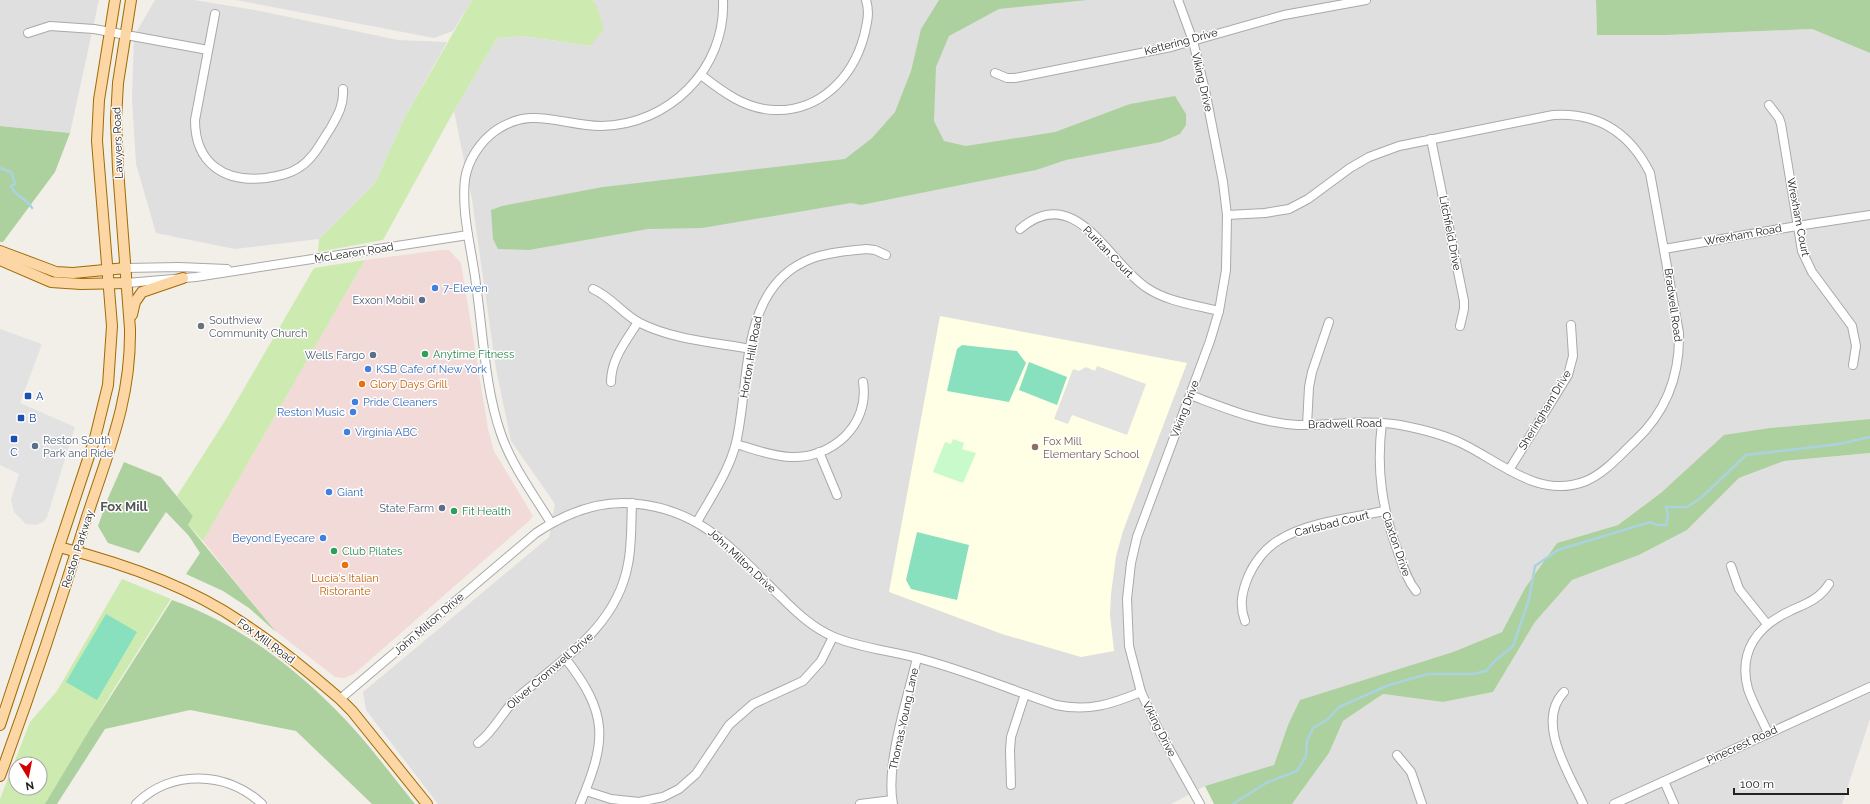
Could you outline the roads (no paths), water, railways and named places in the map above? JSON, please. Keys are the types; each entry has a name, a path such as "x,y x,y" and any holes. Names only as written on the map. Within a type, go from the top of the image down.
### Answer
{"main road":[{"name":"Lawyers Road","path":"107,270 97,141 99,106 115,0"},
{"name":"Lawyers Road","path":"126,268 116,127 118,83 130,0"},
{"path":"0,251 56,272 73,274 126,268"},
{"path":"0,260 51,282 68,284 127,283"},
{"name":"Reston Parkway","path":"0,776 28,700 121,417 128,372 130,329 126,268"},
{"name":"Reston Parkway","path":"0,725 95,438 107,391 111,355 112,326 107,270"},
{"path":"130,329 135,302 142,292 184,278"},
{"name":"Fox Mill Road","path":"59,547 141,572 198,597 241,621 340,699 352,711 427,804"}],"street":[{"path":"551,523 508,453 496,418 468,235 464,196 468,167 483,143 495,131 512,122 537,117 599,126 634,122 663,110 676,101 701,75 715,49 720,35 723,0"},
{"path":"701,75 736,99 761,108 790,109 814,101 837,85 852,66 858,54 868,18 866,0"},
{"name":"Viking Drive","path":"1178,0 1193,41 1209,110 1223,182 1227,215 1226,270 1219,311 1210,342 1143,518 1131,563 1128,586 1127,617 1129,646 1141,692 1157,727 1200,804"},
{"name":"Kettering Drive","path":"996,74 1007,78 1015,78 1193,41 1284,15 1366,0"},
{"path":"215,14 195,120 195,131 200,149 206,158 213,166 230,176 246,179 275,177 287,174 301,167 315,154 339,114 343,102 343,89"},
{"path":"28,33 50,26 110,32 208,50"},
{"name":"Wrexham Court","path":"1769,105 1779,118 1781,124 1802,250 1809,267 1852,326 1856,346 1853,365"},
{"name":"Bradwell Road","path":"1190,395 1260,419 1280,423 1307,425 1349,422 1382,423 1423,430 1441,435 1480,453 1530,481 1541,485 1567,486 1597,475 1610,465 1646,431 1655,419 1670,392 1675,378 1679,348 1678,333 1650,173 1644,160 1627,138 1603,123 1578,115 1554,115 1399,146 1369,157 1338,176 1308,199 1289,209 1265,213 1227,215"},
{"name":"Litchfield Drive","path":"1432,139 1464,301 1464,309 1460,326"},
{"name":"Puritan Court","path":"1020,229 1035,218 1044,216 1060,215 1070,218 1092,232 1126,271 1147,288 1174,300 1219,311"},
{"name":"Wrexham Road","path":"1664,249 1798,226 1870,216"},
{"name":"McLearen Road","path":"127,283 184,278 468,235"},
{"name":"Horton Hill Road","path":"697,522 727,469 736,444 755,323 764,299 780,279 790,270 807,260 826,254 866,249 875,250 886,255"},
{"name":"McLearen Road","path":"126,268 179,267 239,270"},
{"path":"593,289 611,299 638,322 668,335 751,349"},
{"path":"611,382 611,371 614,362 638,322"},
{"path":"1307,425 1308,399 1312,372 1329,322"},
{"name":"Sheringham Drive","path":"1509,470 1568,375 1573,356 1571,325"},
{"path":"736,444 789,457 819,452 838,442 860,416 864,403 863,382"},
{"name":"Claxton Drive","path":"1382,423 1379,464 1384,511 1407,575 1416,591"},
{"path":"819,452 837,495"},
{"name":"John Milton Drive","path":"340,699 536,533 566,515 605,504 632,503 665,508 697,522 719,537 797,612 812,624 833,636 869,648 944,665 1056,705 1084,709 1112,704 1141,692"},
{"name":"Oliver Cromwell Drive","path":"478,743 493,730 509,706 598,629 615,603 628,563 632,503"},
{"name":"Carlsbad Court","path":"1245,621 1241,606 1245,584 1258,560 1277,540 1306,528 1384,511"},
{"path":"1731,566 1739,589 1767,624"},
{"path":"1768,733 1749,690 1745,670 1749,649 1760,631 1767,624 1819,597 1829,584"},
{"path":"586,791 611,799 638,802 663,797 678,789 696,774 728,725 753,704 802,681 820,660 833,636"},
{"path":"565,658 584,684 591,697 598,723 599,735 597,760 580,804"},
{"name":"Thomas Young Lane","path":"892,802 891,786 894,758 917,658"},
{"name":"Pinecrest Road","path":"1614,804 1870,687"},
{"path":"1564,692 1555,704 1553,712 1553,732 1562,757 1583,804"},
{"path":"1011,785 1011,737 1025,694"},
{"path":"1397,755 1411,772 1422,804"},
{"path":"136,804 159,787 176,781 195,778 208,778 234,785 245,791 262,804"},
{"path":"1664,781 1674,804"},
{"path":"860,804 892,802"}],"waterway":[{"path":"0,168 11,172 15,184 11,186 13,190 32,208"},
{"path":"1233,804 1266,783 1297,771 1306,756 1307,741 1313,728 1328,719 1339,707 1389,685 1428,674 1473,674 1486,671 1496,660 1513,646 1529,599 1535,566 1558,550 1650,522 1657,525 1666,525 1668,515 1666,507 1687,507 1702,497 1746,455 1839,444 1870,437"}],"place":[{"name":"7-Eleven","path":"435,288"},
{"name":"Exxon Mobil","path":"422,300"},
{"name":"Southview Community Church","path":"201,326"},
{"name":"Anytime Fitness","path":"425,354"},
{"name":"Wells Fargo","path":"373,355"},
{"name":"KSB Cafe of New York","path":"368,369"},
{"name":"Glory Days Grill","path":"362,384"},
{"name":"A","path":"28,396"},
{"name":"Pride Cleaners","path":"355,402"},
{"name":"Reston Music","path":"353,412"},
{"name":"B","path":"21,418"},
{"name":"Virginia ABC","path":"347,432"},
{"name":"C","path":"14,439"},
{"name":"Reston South Park and Ride","path":"35,446"},
{"name":"Fox Mill Elementary School","path":"1035,447"},
{"name":"Giant","path":"329,492"},
{"name":"State Farm","path":"442,508"},
{"name":"Fit Health","path":"454,511"},
{"name":"Beyond Eyecare","path":"323,538"},
{"name":"Club Pilates","path":"334,551"},
{"name":"Lucia's Italian Ristorante","path":"345,565"}],"district":[{"name":"Fox Mill","path":"124,506"}]}
